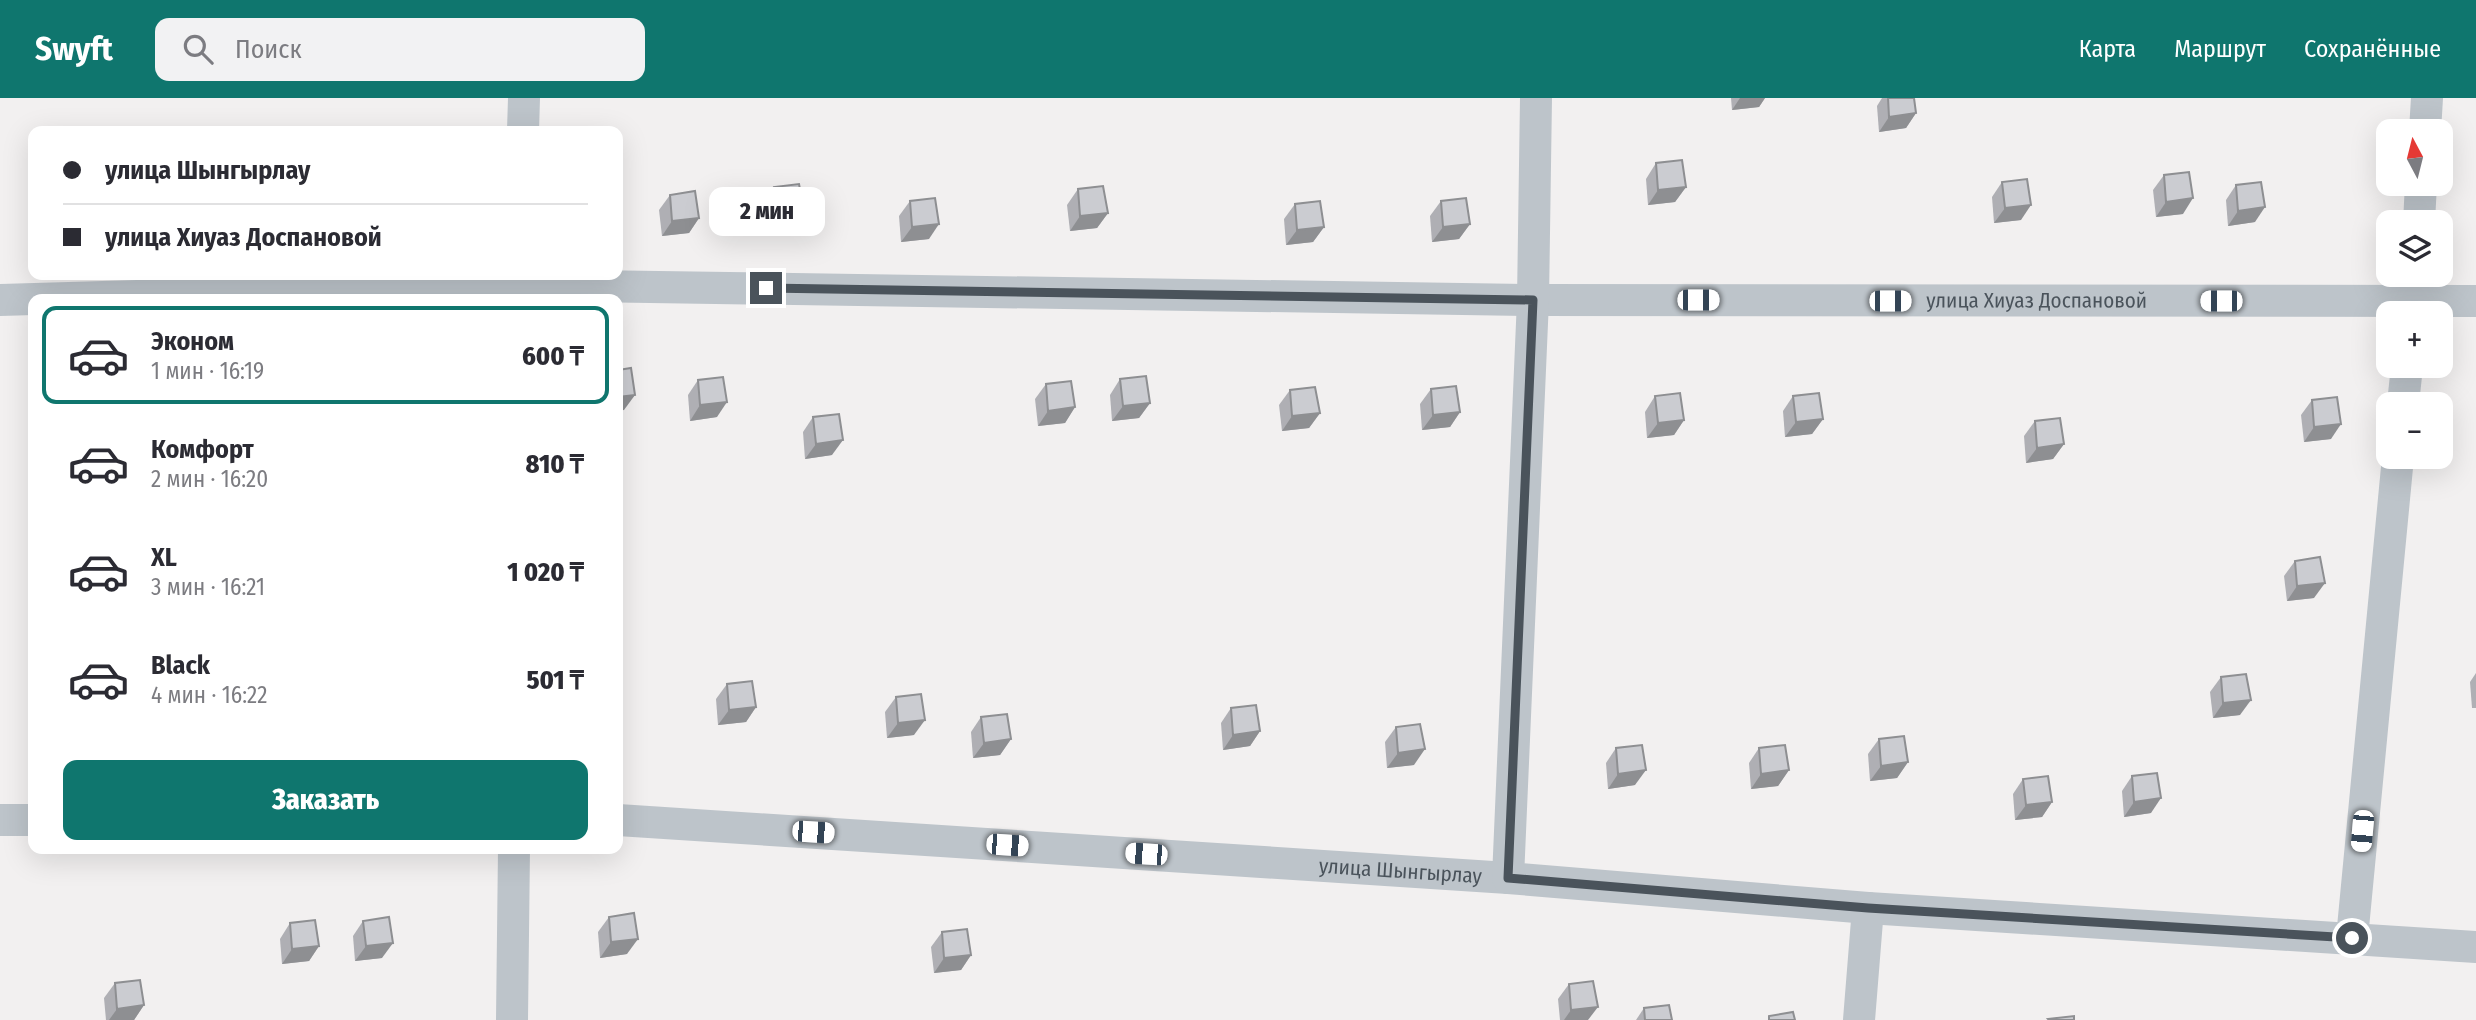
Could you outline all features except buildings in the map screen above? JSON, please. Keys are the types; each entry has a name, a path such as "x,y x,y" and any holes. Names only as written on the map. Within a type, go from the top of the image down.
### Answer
{"street":[{"path":"523,126 524,98"},
{"path":"1508,878 1533,300 1536,98"},
{"path":"2426,119 2427,98"},
{"name":"улица Хиуаз Доспановой","path":"222,294 519,286 1533,300 2413,296 2476,301"},
{"name":"улица Хиуаз Доспановой","path":"0,300 28,299"},
{"path":"2352,938 2397,469"},
{"path":"0,820 28,820"},
{"name":"улица Шынгырлау","path":"623,820 1508,878 1868,908 2476,947"},
{"path":"512,1020 514,854"},
{"path":"1859,1020 1868,908"}],"route":[{"path":"766,288 1533,300 1508,878 1868,908 2352,938"}]}
